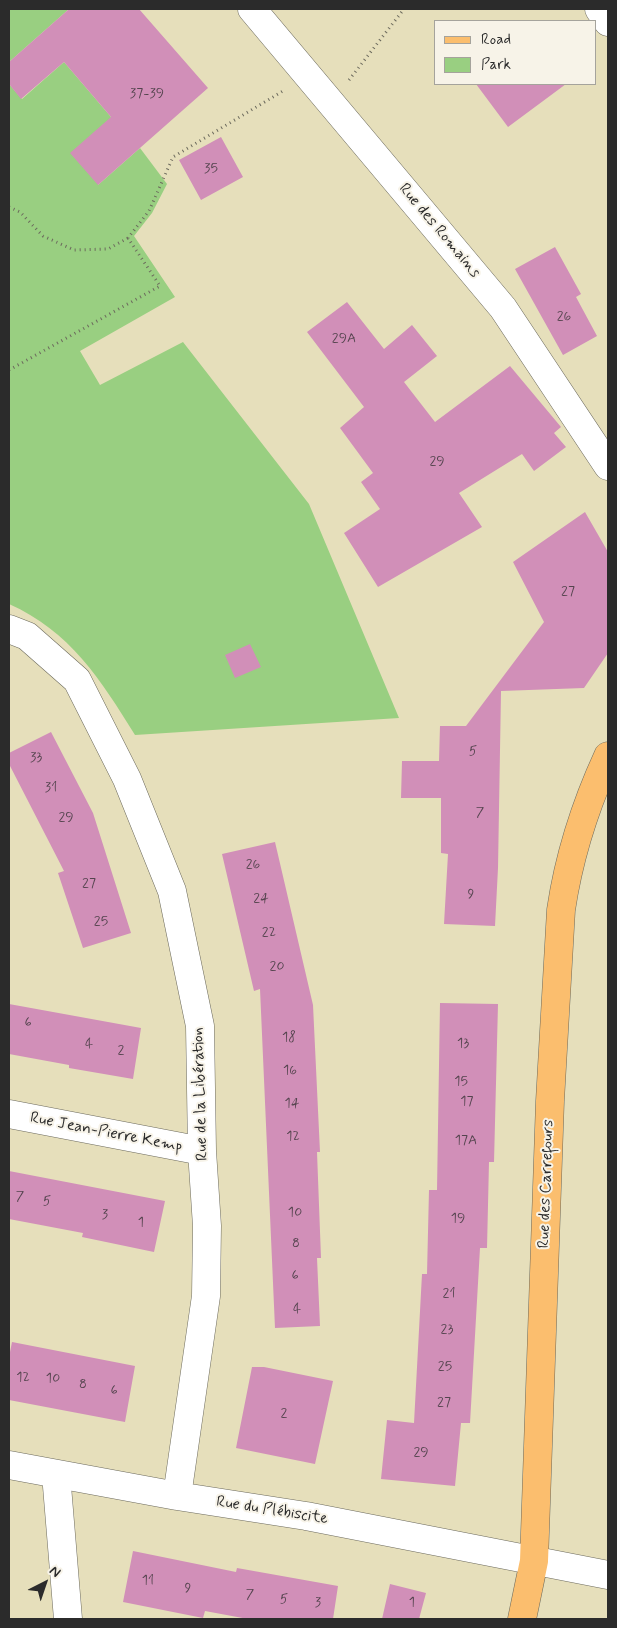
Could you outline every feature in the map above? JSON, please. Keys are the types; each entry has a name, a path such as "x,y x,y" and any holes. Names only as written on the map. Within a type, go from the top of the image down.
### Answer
{"main road":[{"name":"Rue des Carrefours","path":"522,1619 534,1561 550,1101 559,932 565,884 578,830 608,756"}],"street":[{"name":"Rue des Romains","path":"252,9 503,308 608,466"},
{"path":"599,9 608,22"},
{"name":"Rue de la Libération","path":"9,629 27,636 77,680 126,780 172,891 200,1026 202,1151 207,1226 206,1296 177,1496"},
{"name":"Rue Jean-Pierre Kemp","path":"9,1114 202,1151"},
{"name":"Rue du Plébiscite","path":"9,1465 177,1496 306,1516 608,1576"},
{"path":"56,1474 68,1619"}],"path":[{"path":"9,207 20,212 43,236 74,250 108,249 128,238 149,211 173,157 309,76 349,81 404,9"},
{"path":"9,370 160,286 128,238"}],"green space":[{"path":"11,9 69,9 9,62 9,11"},
{"path":"64,62 111,117 98,185 140,148 167,184 152,213 134,236 175,297 80,351 100,385 183,342 309,504 399,718 135,735 96,676 67,643 31,615 9,604 9,84 22,99"}],"building":[{"path":"69,9 139,9 208,88 98,185 70,153 111,117 64,62 21,99 9,84 9,62"},
{"path":"477,85 565,85 508,127"},
{"path":"221,137 243,177 201,200 179,160"},
{"path":"555,247 581,294 576,297 597,336 563,355 515,269"},
{"path":"347,302 384,349 412,325 437,356 404,382 435,422 510,366 561,427 554,433 566,447 534,471 522,454 459,493 482,527 378,587 344,533 380,509 361,482 373,473 340,428 364,407 307,332"},
{"path":"585,512 608,552 608,653 584,688 501,691 498,868 495,926 444,924 448,854 441,853 441,798 401,798 402,761 439,761 440,726 466,726 544,622 513,562"},
{"path":"250,644 261,667 235,678 225,655"},
{"path":"51,732 93,813 131,933 83,948 58,873 64,871 9,764 9,753"},
{"path":"275,842 313,1005 320,1152 317,1152 321,1258 317,1258 320,1326 275,1328 260,989 254,991 222,854"},
{"path":"440,1003 498,1004 494,1162 489,1162 487,1248 480,1248 470,1423 461,1423 455,1486 381,1479 387,1420 414,1423 422,1274 427,1274 429,1190 437,1190"},
{"path":"9,1004 141,1028 133,1079 69,1068 69,1065 9,1054"},
{"path":"9,1171 165,1201 154,1252 82,1237 83,1233 9,1219"},
{"path":"12,1342 135,1366 125,1422 9,1400 9,1357"},
{"path":"252,1367 264,1367 333,1381 315,1464 236,1448"},
{"path":"133,1551 236,1572 237,1568 338,1586 333,1619 248,1619 205,1611 203,1618 123,1602"},
{"path":"390,1584 426,1593 419,1619 382,1619"}]}
